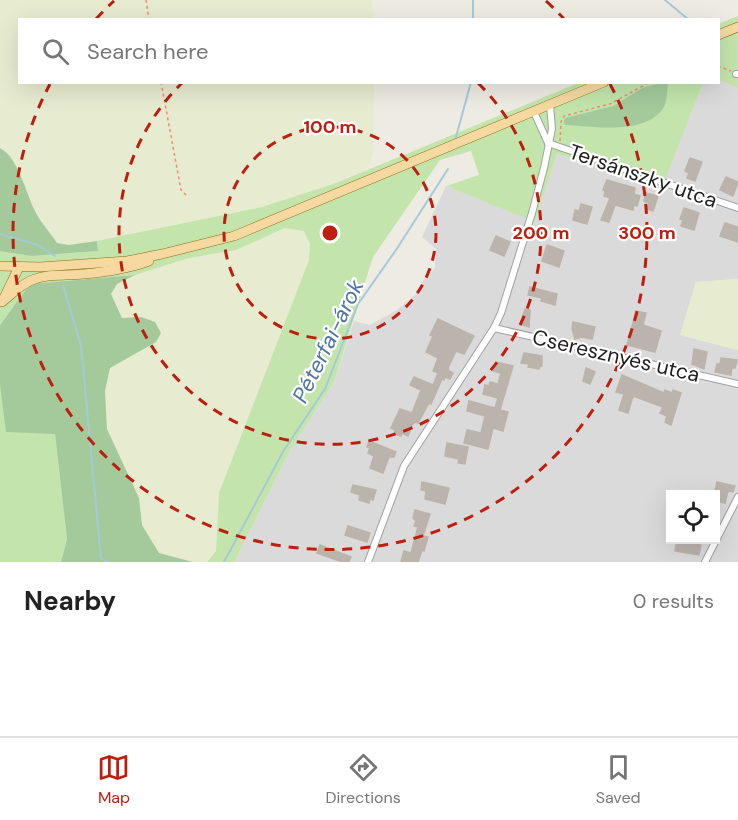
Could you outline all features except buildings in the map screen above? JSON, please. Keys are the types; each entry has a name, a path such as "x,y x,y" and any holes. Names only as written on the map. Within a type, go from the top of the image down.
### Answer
{"main road":[{"path":"720,34 738,27"},
{"path":"0,266 104,263 162,254 234,236 599,84"},
{"path":"2,302 21,285 33,279 45,276 82,275 135,266 162,254"},
{"path":"2,302 19,267"},
{"path":"0,283 3,291 2,302"}],"street":[{"path":"368,562 404,466 494,328 501,313 532,213 552,129 550,105"},
{"path":"534,112 548,143"},
{"name":"Tersánszky utca","path":"548,143 738,208"},
{"name":"Cseresznyés utca","path":"494,328 738,384"},
{"path":"705,562 738,497"}],"path":[{"path":"146,0 149,18"},
{"path":"720,67 737,74"},
{"path":"161,84 181,190 186,195"},
{"path":"558,147 562,136 561,122 564,116 610,104 646,84"}],"shaded area":[{"path":"720,80 738,88 738,279 696,282 680,335 738,350 738,562 234,562 292,447 334,382 354,321 370,325 397,310 416,294 424,280 435,268 436,249 422,237 446,186 535,221 557,154 661,187 703,84 720,84"}],"green space":[{"path":"0,0 372,0 373,18 18,18 18,84 374,84 373,150 370,164 363,171 336,183 262,207 69,245 57,243 36,213 20,174 7,152 0,148"},
{"path":"738,16 738,88 720,80 720,23"},
{"path":"576,84 658,84 642,89 613,106 591,113 655,116 664,106 668,84 703,84 662,187 557,154 535,222 446,186 479,175 471,151 440,160 373,257 334,382 292,447 234,562 207,562 216,551 219,493 309,260 310,244 304,231 285,228 236,250 189,258 135,275 30,284 0,325 0,251 31,256 98,251 97,241 262,207 336,183"},
{"path":"668,84 664,107 656,116 645,122 619,127 565,125 565,118 613,106 642,88"},
{"path":"0,148 17,167 37,215 57,243 69,245 97,241 98,251 31,256 0,251"},
{"path":"285,228 304,231 308,236 309,260 219,493 216,551 207,562 193,562 159,553 142,525 139,498 107,429 105,391 110,368 155,342 122,318 111,294 117,284 135,275 189,258 236,250"},
{"path":"135,275 117,284 111,294 122,318 141,317 155,322 161,333 156,342 110,368 105,391 107,429 139,498 142,525 159,553 193,562 61,562 67,539 55,434 6,432 0,385 0,325 30,284"},
{"path":"738,279 738,350 680,335 696,282"},
{"path":"0,385 1,389 55,434 67,539 61,562 0,562"}],"waterway":[{"name":"Péterfai-árok","path":"473,0 473,18"},
{"path":"665,0 687,18"},
{"name":"Péterfai-árok","path":"456,137 470,84"},
{"name":"Péterfai-árok","path":"224,562 284,450 325,389 358,304 448,169"},
{"path":"0,234 38,245 55,256"},
{"path":"63,285 81,346 101,558 107,562"}]}
